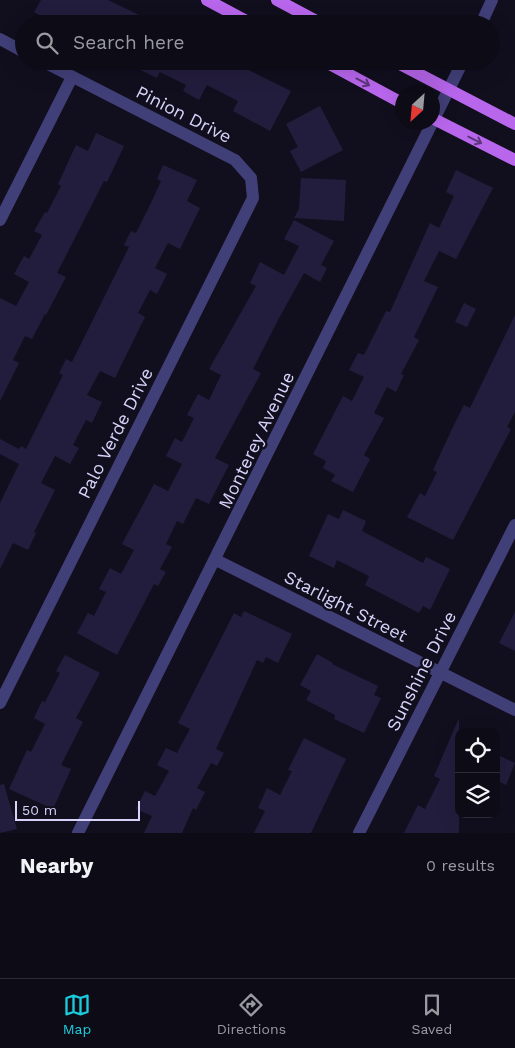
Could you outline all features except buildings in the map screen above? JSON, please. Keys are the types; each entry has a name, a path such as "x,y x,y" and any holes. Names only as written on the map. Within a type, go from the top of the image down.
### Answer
{"main road":[{"path":"207,0 235,15"},
{"path":"277,0 305,15"},
{"path":"341,70 395,99"},
{"path":"411,70 515,124"},
{"path":"440,122 515,160"}],"street":[{"path":"485,15 492,0"},
{"path":"0,39 15,47"},
{"name":"Pinion Drive","path":"60,70 235,160 251,178"},
{"name":"Monterey Avenue","path":"440,107 459,70"},
{"path":"0,220 72,76"},
{"name":"Monterey Avenue","path":"78,833 216,560 429,130"},
{"name":"Palo Verde Drive","path":"0,703 253,198 251,178"},
{"name":"Sunshine Drive","path":"359,833 515,525"},
{"name":"Starlight Street","path":"216,560 515,710"}]}
